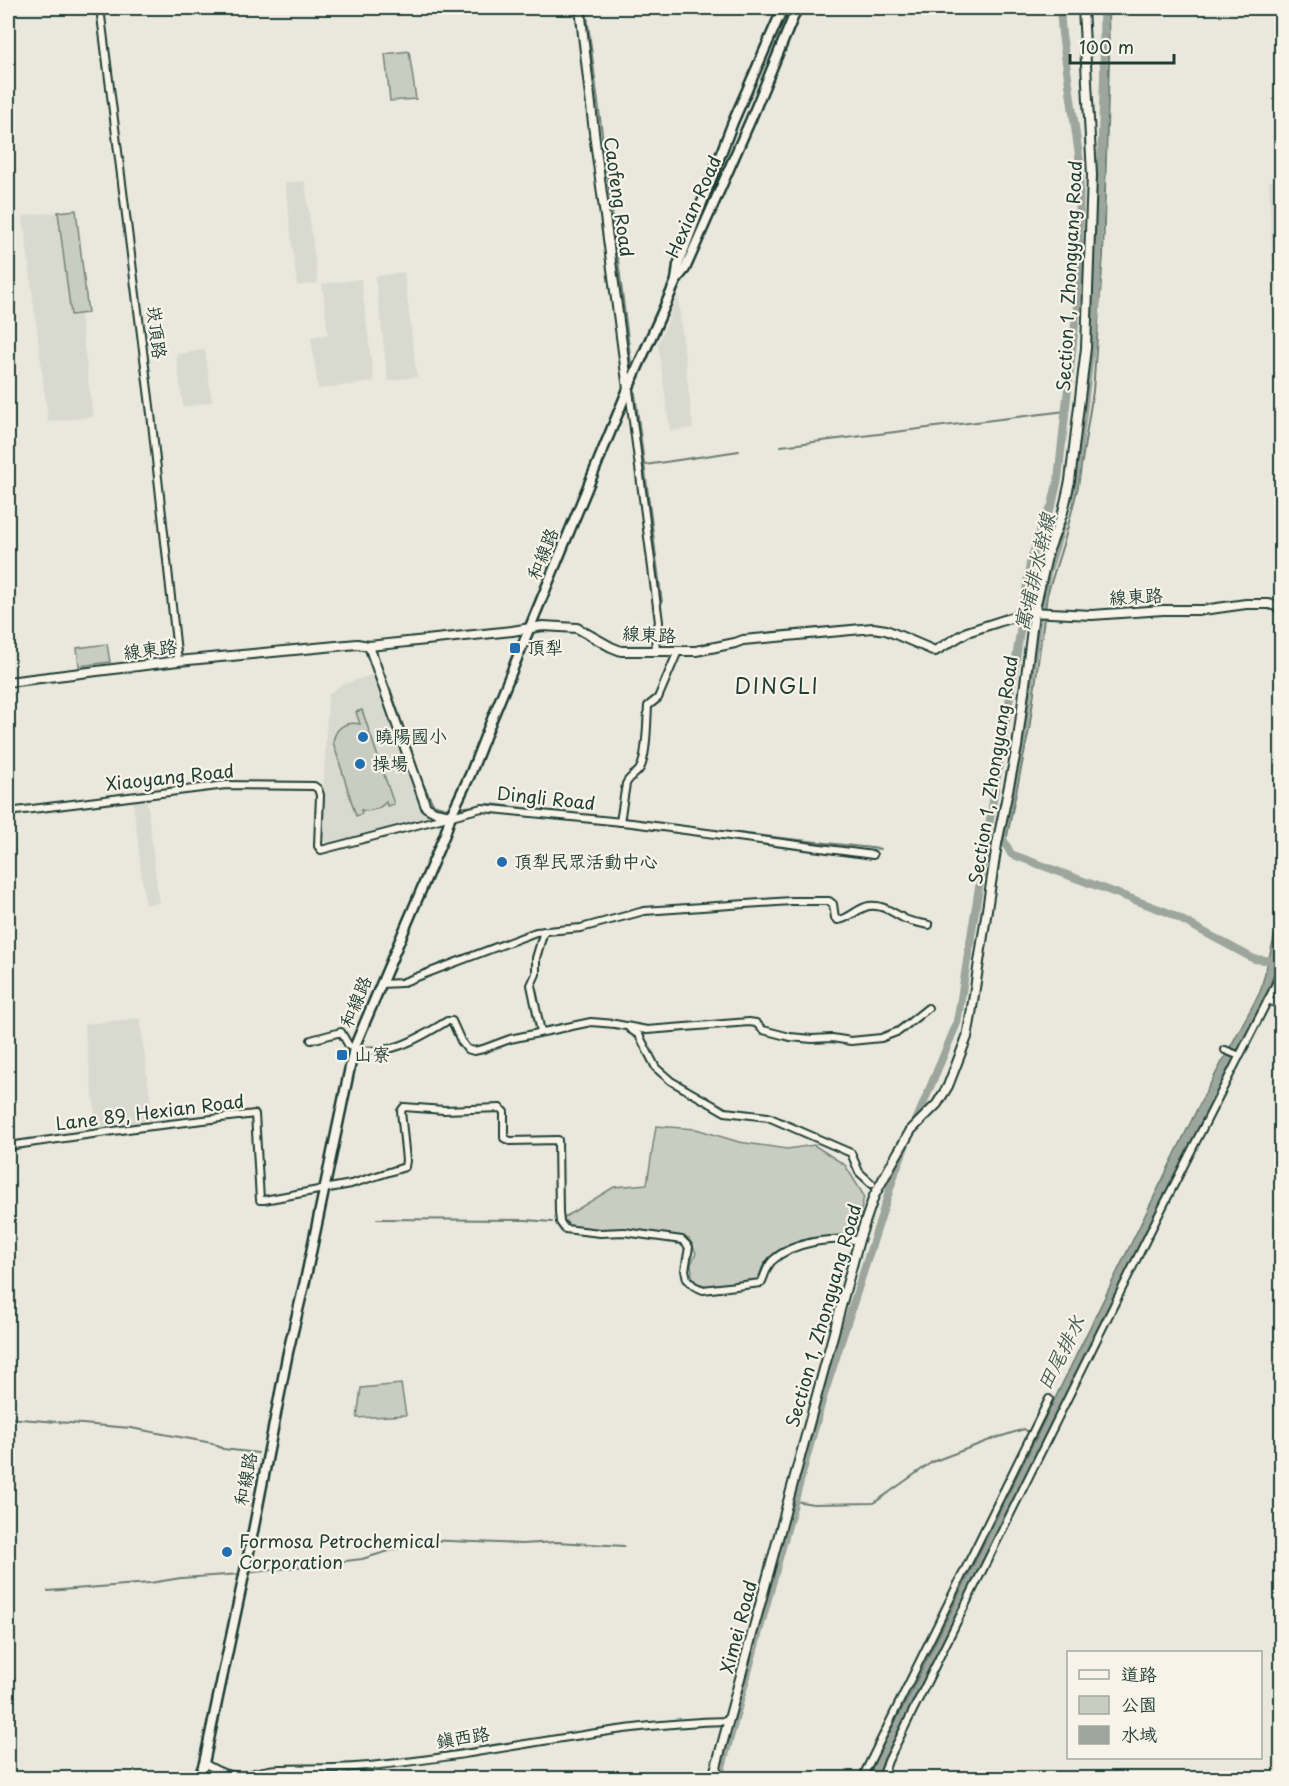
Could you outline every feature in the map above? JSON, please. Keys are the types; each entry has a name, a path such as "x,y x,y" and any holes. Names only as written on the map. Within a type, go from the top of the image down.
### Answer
{"main road":[{"name":"Hexian Road","path":"676,281 678,265 733,122 783,8"},
{"name":"Hexian Road","path":"676,281 685,269 797,8"},
{"name":"和線路","path":"199,1779 354,1048 451,815 470,775 628,390 676,281"}],"street":[{"name":"崁頂路","path":"100,8 151,414 178,661"},
{"name":"Caofeng Road","path":"580,8 628,390"},
{"name":"Section 1, Zhongyang Road","path":"792,1482 859,1240 874,1196 911,1130 937,1104 948,1086 967,1038 997,844 1017,747 1048,552 1063,512 1070,481 1086,348 1092,175 1083,8"},
{"path":"628,390 658,622 655,636 656,652"},
{"name":"線東路","path":"8,682 178,661 357,644 369,646 543,626 577,628 621,651 696,651 743,640 873,628 886,630 935,651 967,632 1020,614 1092,615 1203,610 1246,604 1269,604 1281,608"},
{"path":"369,646 426,807 435,812 451,815"},
{"name":"Dingli Road","path":"620,822 626,784 628,779 641,768 648,706 658,698 678,651"},
{"name":"Xiaoyang Road","path":"8,812 226,784 314,786 320,795 318,846 321,850 451,815"},
{"name":"Dingli Road","path":"451,815 482,807 620,822 873,855"},
{"path":"381,984 402,983 526,935 581,928 644,911 791,901 831,902 835,918 838,920 848,917 861,908 880,906 906,919 929,925"},
{"path":"541,1032 531,984 536,974 536,958 544,931"},
{"path":"882,1779 888,1761 1281,970"},
{"path":"1268,1000 1281,1006"},
{"path":"310,1040 341,1032 345,1041 354,1048 368,1051 390,1048 418,1039 447,1021 452,1021 461,1041 467,1049 474,1051 510,1039 591,1022 647,1030 749,1022 756,1023 763,1030 790,1037 851,1041 882,1038 899,1031 928,1008"},
{"path":"627,1027 639,1035 656,1068 671,1081 725,1113 768,1117 851,1153 859,1172 872,1184"},
{"path":"1225,1051 1240,1056"},
{"path":"323,1189 351,1184 405,1167 401,1111 404,1107 444,1110 500,1108 504,1112 504,1138 510,1142 558,1140 559,1212 560,1222 565,1229 600,1233 624,1232 682,1240 689,1246 685,1270 687,1279 694,1286 703,1290 761,1283 768,1265 773,1260 804,1244 859,1240"},
{"name":"Lane 89, Hexian Road","path":"8,1146 255,1114 260,1200 323,1189"},
{"path":"862,1779 1049,1399"},
{"name":"Ximei Road","path":"713,1779 792,1482"},
{"name":"鎮西路","path":"204,1763 222,1774 245,1776 274,1769 354,1767 611,1731 691,1722 729,1721"}],"shaded area":[{"path":"1281,180 1281,282 1273,283 1269,181"},
{"path":"305,181 318,283 297,286 285,183"},
{"path":"58,212 71,314 80,313 93,417 48,422 23,216"},
{"path":"404,272 417,377 388,381 375,276"},
{"path":"361,279 374,382 318,389 311,337 328,334 322,284"},
{"path":"678,296 693,428 670,431 658,344"},
{"path":"205,350 212,402 183,407 176,354"},
{"name":"曉陽國小","path":"377,673 425,809 431,817 326,846 321,830 328,695 341,685"},
{"path":"147,799 159,903 145,905 133,801"},
{"path":"140,1018 153,1121 97,1128 84,1024"}],"green space":[{"path":"409,51 416,99 390,101 385,54"},
{"path":"76,210 88,313 71,315 58,212"},
{"path":"107,644 110,662 79,666 77,648"},
{"path":"362,710 394,804 387,806 386,802 375,810 361,810 362,814 356,816 333,742 338,729 345,725 360,724 356,712"},
{"path":"656,1126 696,1129 739,1142 787,1149 814,1145 845,1165 864,1196 856,1234 794,1243 773,1254 764,1265 758,1280 708,1286 693,1282 691,1264 696,1253 689,1239 626,1229 595,1229 569,1225 563,1218 614,1187 647,1184"},
{"path":"401,1384 406,1415 357,1418 361,1388"}],"water":[{"path":"1281,912 1281,950 1269,989 877,1778 868,1778 1202,1099 1260,992"}],"waterway":[{"path":"586,8 632,371"},
{"path":"913,1128 957,1023 1030,563 1043,523 1052,505 1058,479 1079,288 1080,163 1060,8"},
{"name":"寓埔排水幹線","path":"1069,499 1075,479 1096,306 1104,77 1103,8"},
{"path":"1007,836 1029,730 1047,595 1078,486 1093,391 1103,255 1109,61 1108,8"},
{"path":"634,386 662,603"},
{"path":"781,446 1066,411"},
{"path":"645,465 739,451"},
{"name":"寓埔排水幹線","path":"1063,522 1047,574 1038,618 1023,734 1002,837 1011,854 1167,912 1254,959 1276,961"},
{"path":"390,688 423,784 433,804 449,809"},
{"path":"458,808 489,804 592,816"},
{"path":"684,827 880,849"},
{"path":"719,1778 822,1401 906,1144"},
{"path":"377,1219 552,1222"},
{"path":"8,1418 131,1428 212,1443 223,1449 258,1453"},
{"path":"795,1501 813,1504 874,1503 932,1462 1024,1429 1037,1438"},
{"path":"247,1573 362,1559 426,1540 522,1544 557,1542 624,1546"},
{"path":"48,1591 242,1574"}],"place":[{"name":"頂犁","path":"515,648"},
{"name":"曉陽國小","path":"363,737"},
{"name":"操場","path":"360,764"},
{"name":"頂犁民眾活動中心","path":"502,862"},
{"name":"山寮","path":"342,1055"},
{"name":"Formosa Petrochemical Corporation","path":"227,1552"}],"district":[{"name":"DINGLI","path":"777,687"}],"water label":[{"name":"田尾排水","path":"1061,1353"}]}
